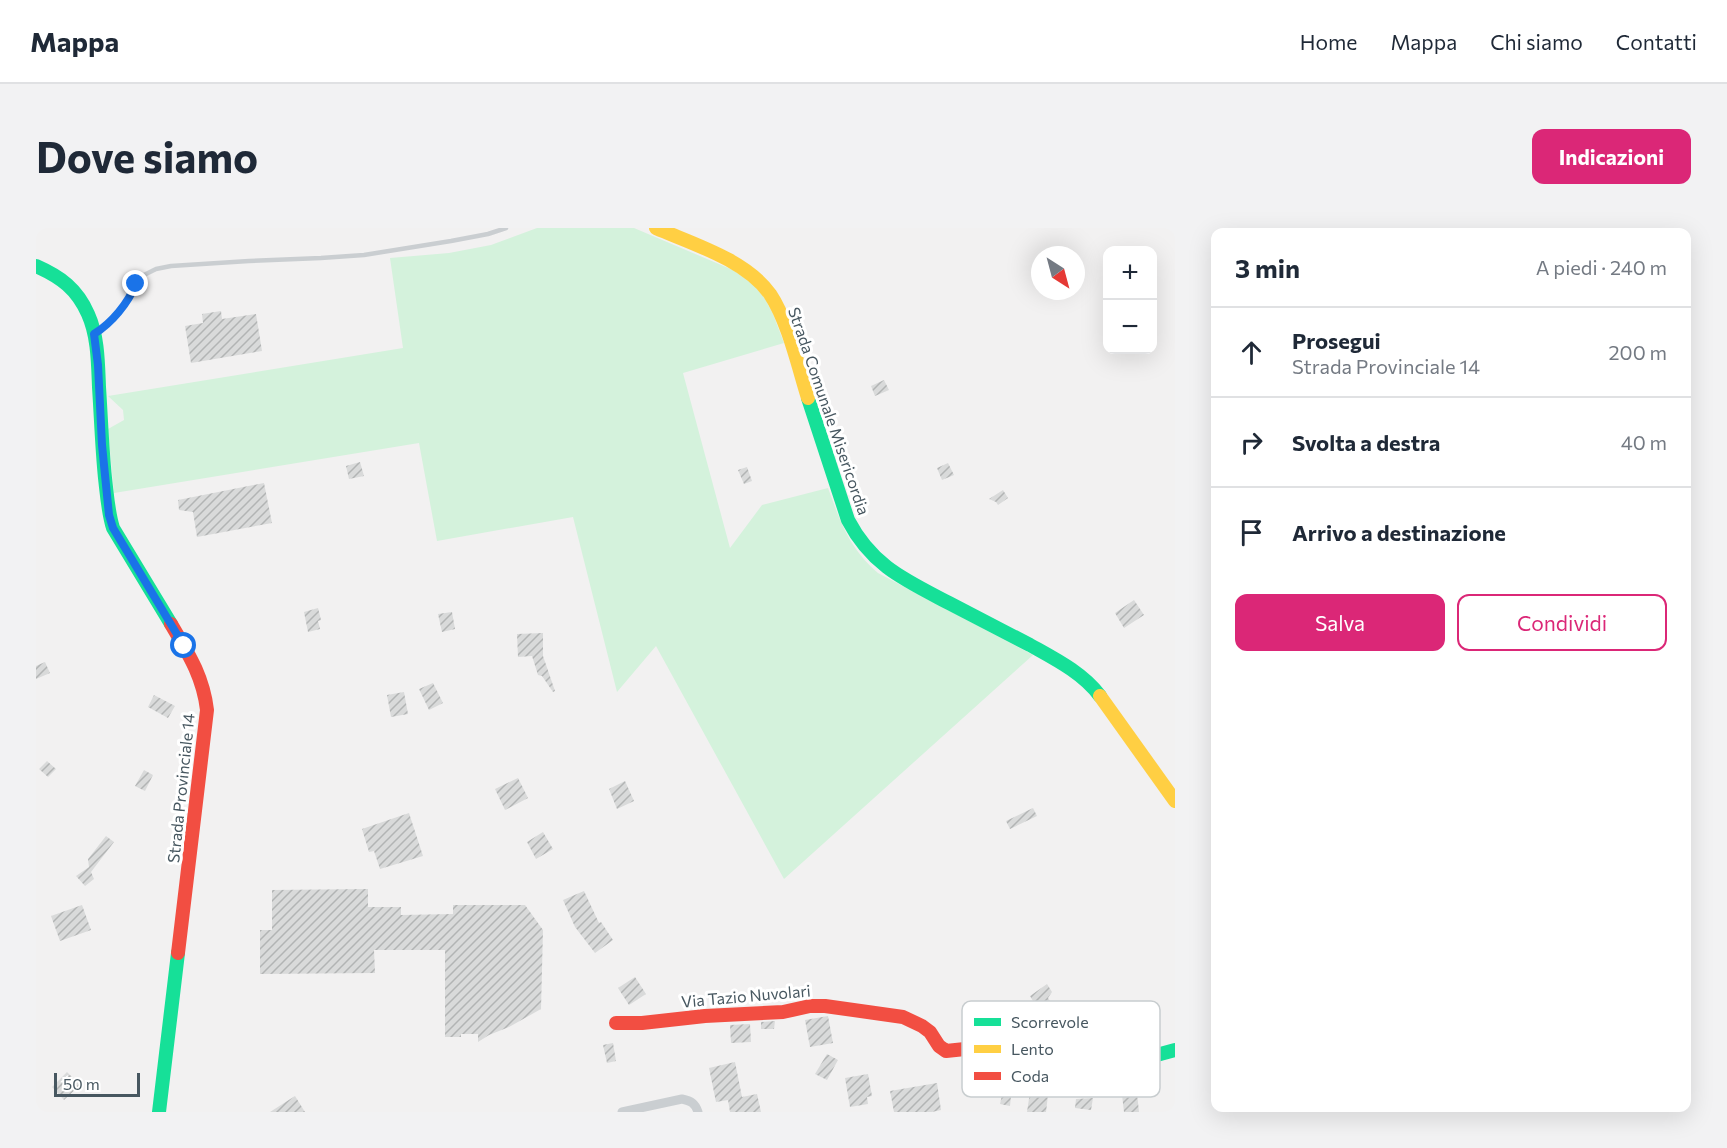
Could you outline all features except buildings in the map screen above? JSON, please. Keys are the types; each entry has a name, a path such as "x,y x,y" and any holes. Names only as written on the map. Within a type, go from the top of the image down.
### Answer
{"street":[{"name":"Strada Comunale Misericordia","path":"656,228 742,268 767,291 786,329 848,520 858,540 867,551 880,564 900,577 1054,658 1084,679 1096,691 1175,801"},
{"name":"Strada Provinciale 14","path":"36,266 56,275 70,287 89,316 98,365 102,445 109,515 113,528 194,663 205,693 206,727 159,1112"},
{"name":"Via Tazio Nuvolari","path":"616,1023 783,1012 810,1006 825,1006 903,1017 930,1032 939,1046 946,1051 962,1049"},
{"name":"Via Tazio Nuvolari","path":"1160,1054 1175,1050"},
{"path":"622,1112 682,1099 691,1101 698,1112"}],"lane":[{"path":"94,334 112,319 144,275 156,269 171,266 364,255 451,242 506,228"}],"green space":[{"path":"537,228 634,228 733,270 754,285 765,299 784,343 683,373 730,548 762,505 828,488 842,524 853,544 878,573 1033,655 784,879 656,646 617,692 573,517 437,541 419,443 114,493 108,429 124,420 123,410 108,396 403,348 390,258 449,253 491,245"}],"traffic: fast":[{"path":"36,266 61,279 73,291 84,305 91,322 97,350 104,467 111,522 171,624"},
{"path":"808,398 848,520 868,549 904,579 1068,667 1100,696"},
{"path":"159,1112 178,953"},
{"path":"1160,1054 1175,1050"}],"traffic: slow":[{"path":"656,228 718,254 760,282 770,294 782,317 808,398"},
{"path":"1100,696 1175,801"}],"traffic: jam":[{"path":"171,624 198,675 207,710 178,953"},
{"path":"616,1023 783,1012 810,1006 825,1006 903,1017 930,1032 939,1046 946,1051 962,1049"}],"route":[{"path":"136,284 112,319 94,334 106,499 113,528 184,646"}]}
